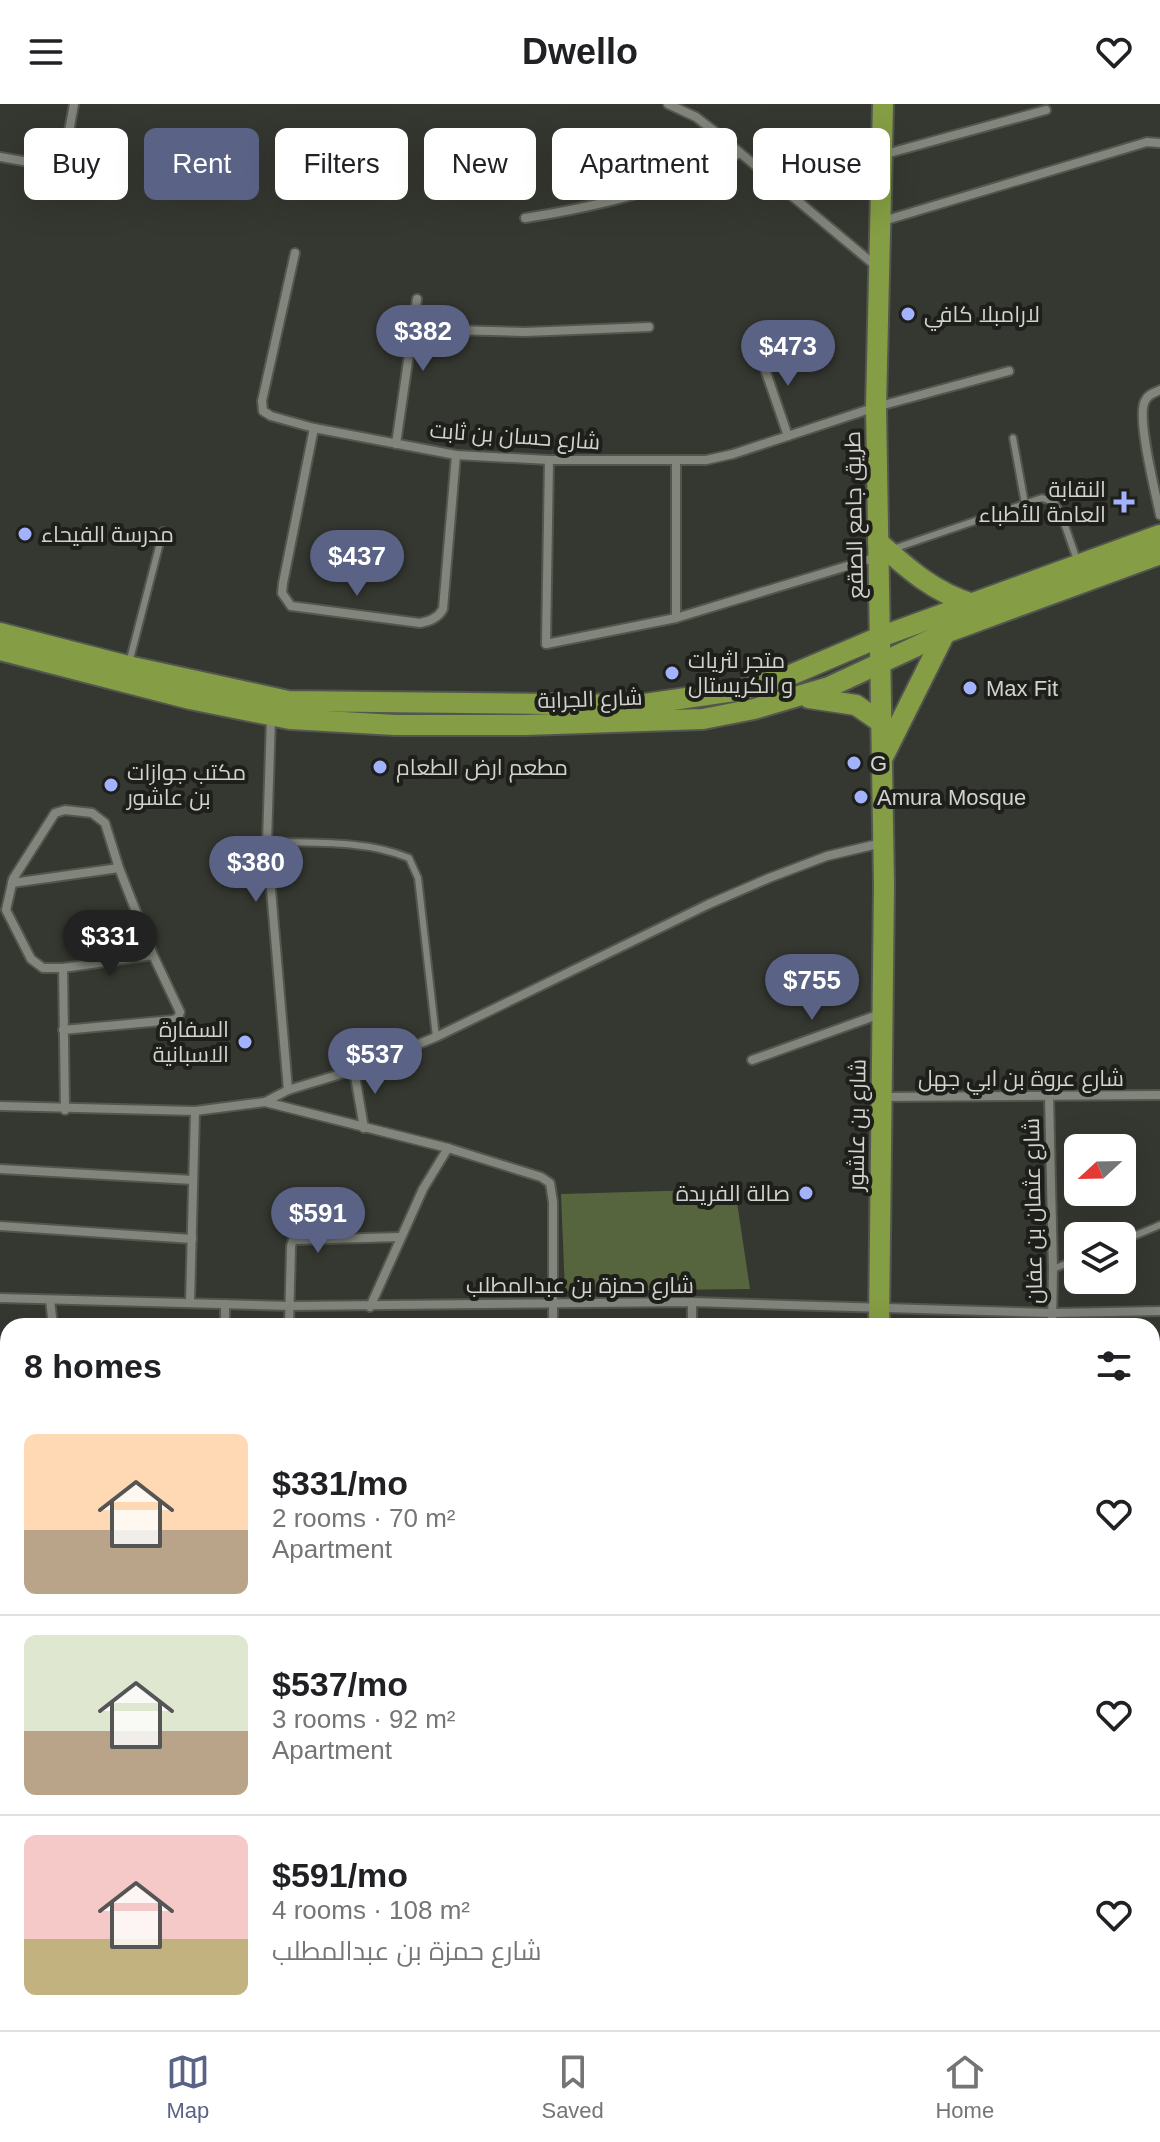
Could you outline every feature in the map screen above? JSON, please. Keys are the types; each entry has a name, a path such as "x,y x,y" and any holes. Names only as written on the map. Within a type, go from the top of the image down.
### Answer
{"main road":[{"name":"طريق جامع الصقع","path":"882,128 883,104"},
{"name":"طريق جامع الصقع","path":"880,200 876,407 882,550 880,637"},
{"name":"شارع الجرابة","path":"12,647 128,666 262,697 302,702 638,705 741,690 786,677 880,637 1160,535"},
{"path":"882,550 949,597 973,604"},
{"name":"شارع الجرابة","path":"0,633 12,647 190,699 271,717 395,725 703,719 754,709 829,687 945,633 1160,554"},
{"path":"881,761 945,633"},
{"name":"شارع بن عاشور","path":"879,1316 884,1013 880,637"},
{"path":"793,698 856,705 879,721"}],"street":[{"path":"0,157 51,166 59,164 64,159 74,104"},
{"path":"668,104 696,117 878,268"},
{"path":"890,153 1046,110"},
{"path":"879,223 1147,142 1160,143"},
{"path":"525,218 624,199 690,177 740,153"},
{"name":"شارع حسان بن ثابت","path":"295,253 261,407 271,416 314,428 456,455 549,460 719,458 876,407 1009,371"},
{"path":"396,444 417,299"},
{"path":"414,329 525,332 649,327"},
{"path":"758,349 788,436"},
{"path":"1160,390 1147,396 1142,421 1160,515"},
{"path":"314,428 283,583 282,593 291,606 420,623 441,613 456,455"},
{"path":"549,460 546,644 676,618 882,550"},
{"path":"676,460 676,618"},
{"path":"271,717 267,842 288,1090"},
{"path":"63,1030 178,1018 179,1007 153,955 119,868 109,829 100,817 92,813 65,810 54,815 12,883 3,909 36,965 63,968 153,955"},
{"path":"0,1106 195,1111 265,1102 288,1090 354,1070 436,1037 721,899 827,856 883,843"},
{"path":"12,883 119,868"},
{"path":"63,968 65,1110"},
{"path":"752,1060 884,1013"},
{"path":"354,1070 364,1128"},
{"name":"شارع عروة بن ابي جهل","path":"881,1097 1160,1095"},
{"name":"شارع عثمان بن عفان","path":"1049,1096 1052,1318"},
{"path":"265,1102 448,1148 541,1177 550,1183 553,1202 553,1318"},
{"path":"190,1303 195,1111"},
{"path":"370,1307 423,1189 448,1148"},
{"path":"0,1169 193,1180"},
{"path":"0,1226 192,1239"},
{"path":"289,1318 293,1240 400,1237"},
{"name":"شارع حمزة بن عبدالمطلب","path":"0,1298 370,1307 552,1301 692,1302 879,1316 1160,1311"},
{"path":"50,1300 52,1318"},
{"path":"692,1302 692,1318"},
{"path":"225,1304 225,1318"}],"lane":[{"path":"1013,438 1025,504"},
{"path":"882,550 1042,498 1054,502 1061,514 1078,564"},
{"path":"128,666 163,531"},
{"path":"267,842 349,844 409,858 418,878 436,1037"},
{"path":"1136,1235 1160,1225"},
{"path":"1053,1269 1064,1265"}],"green space":[{"path":"735,1189 750,1289 565,1291 561,1194"}],"place":[{"name":"لارامبلا كافي","path":"908,314"},
{"name":"النقابة العامة للأطباء","path":"1124,502"},
{"name":"مدرسة الفيحاء","path":"25,534"},
{"name":"متجر لثريات و الكريستال","path":"672,673"},
{"name":"Max Fit","path":"970,688"},
{"name":"G","path":"854,763"},
{"name":"مطعم ارض الطعام","path":"380,767"},
{"name":"مكتب جوازات بن عاشور","path":"111,785"},
{"name":"Amura Mosque","path":"861,797"},
{"name":"السفارة الاسبانية","path":"245,1042"},
{"name":"صالة الفريدة","path":"806,1193"}]}
